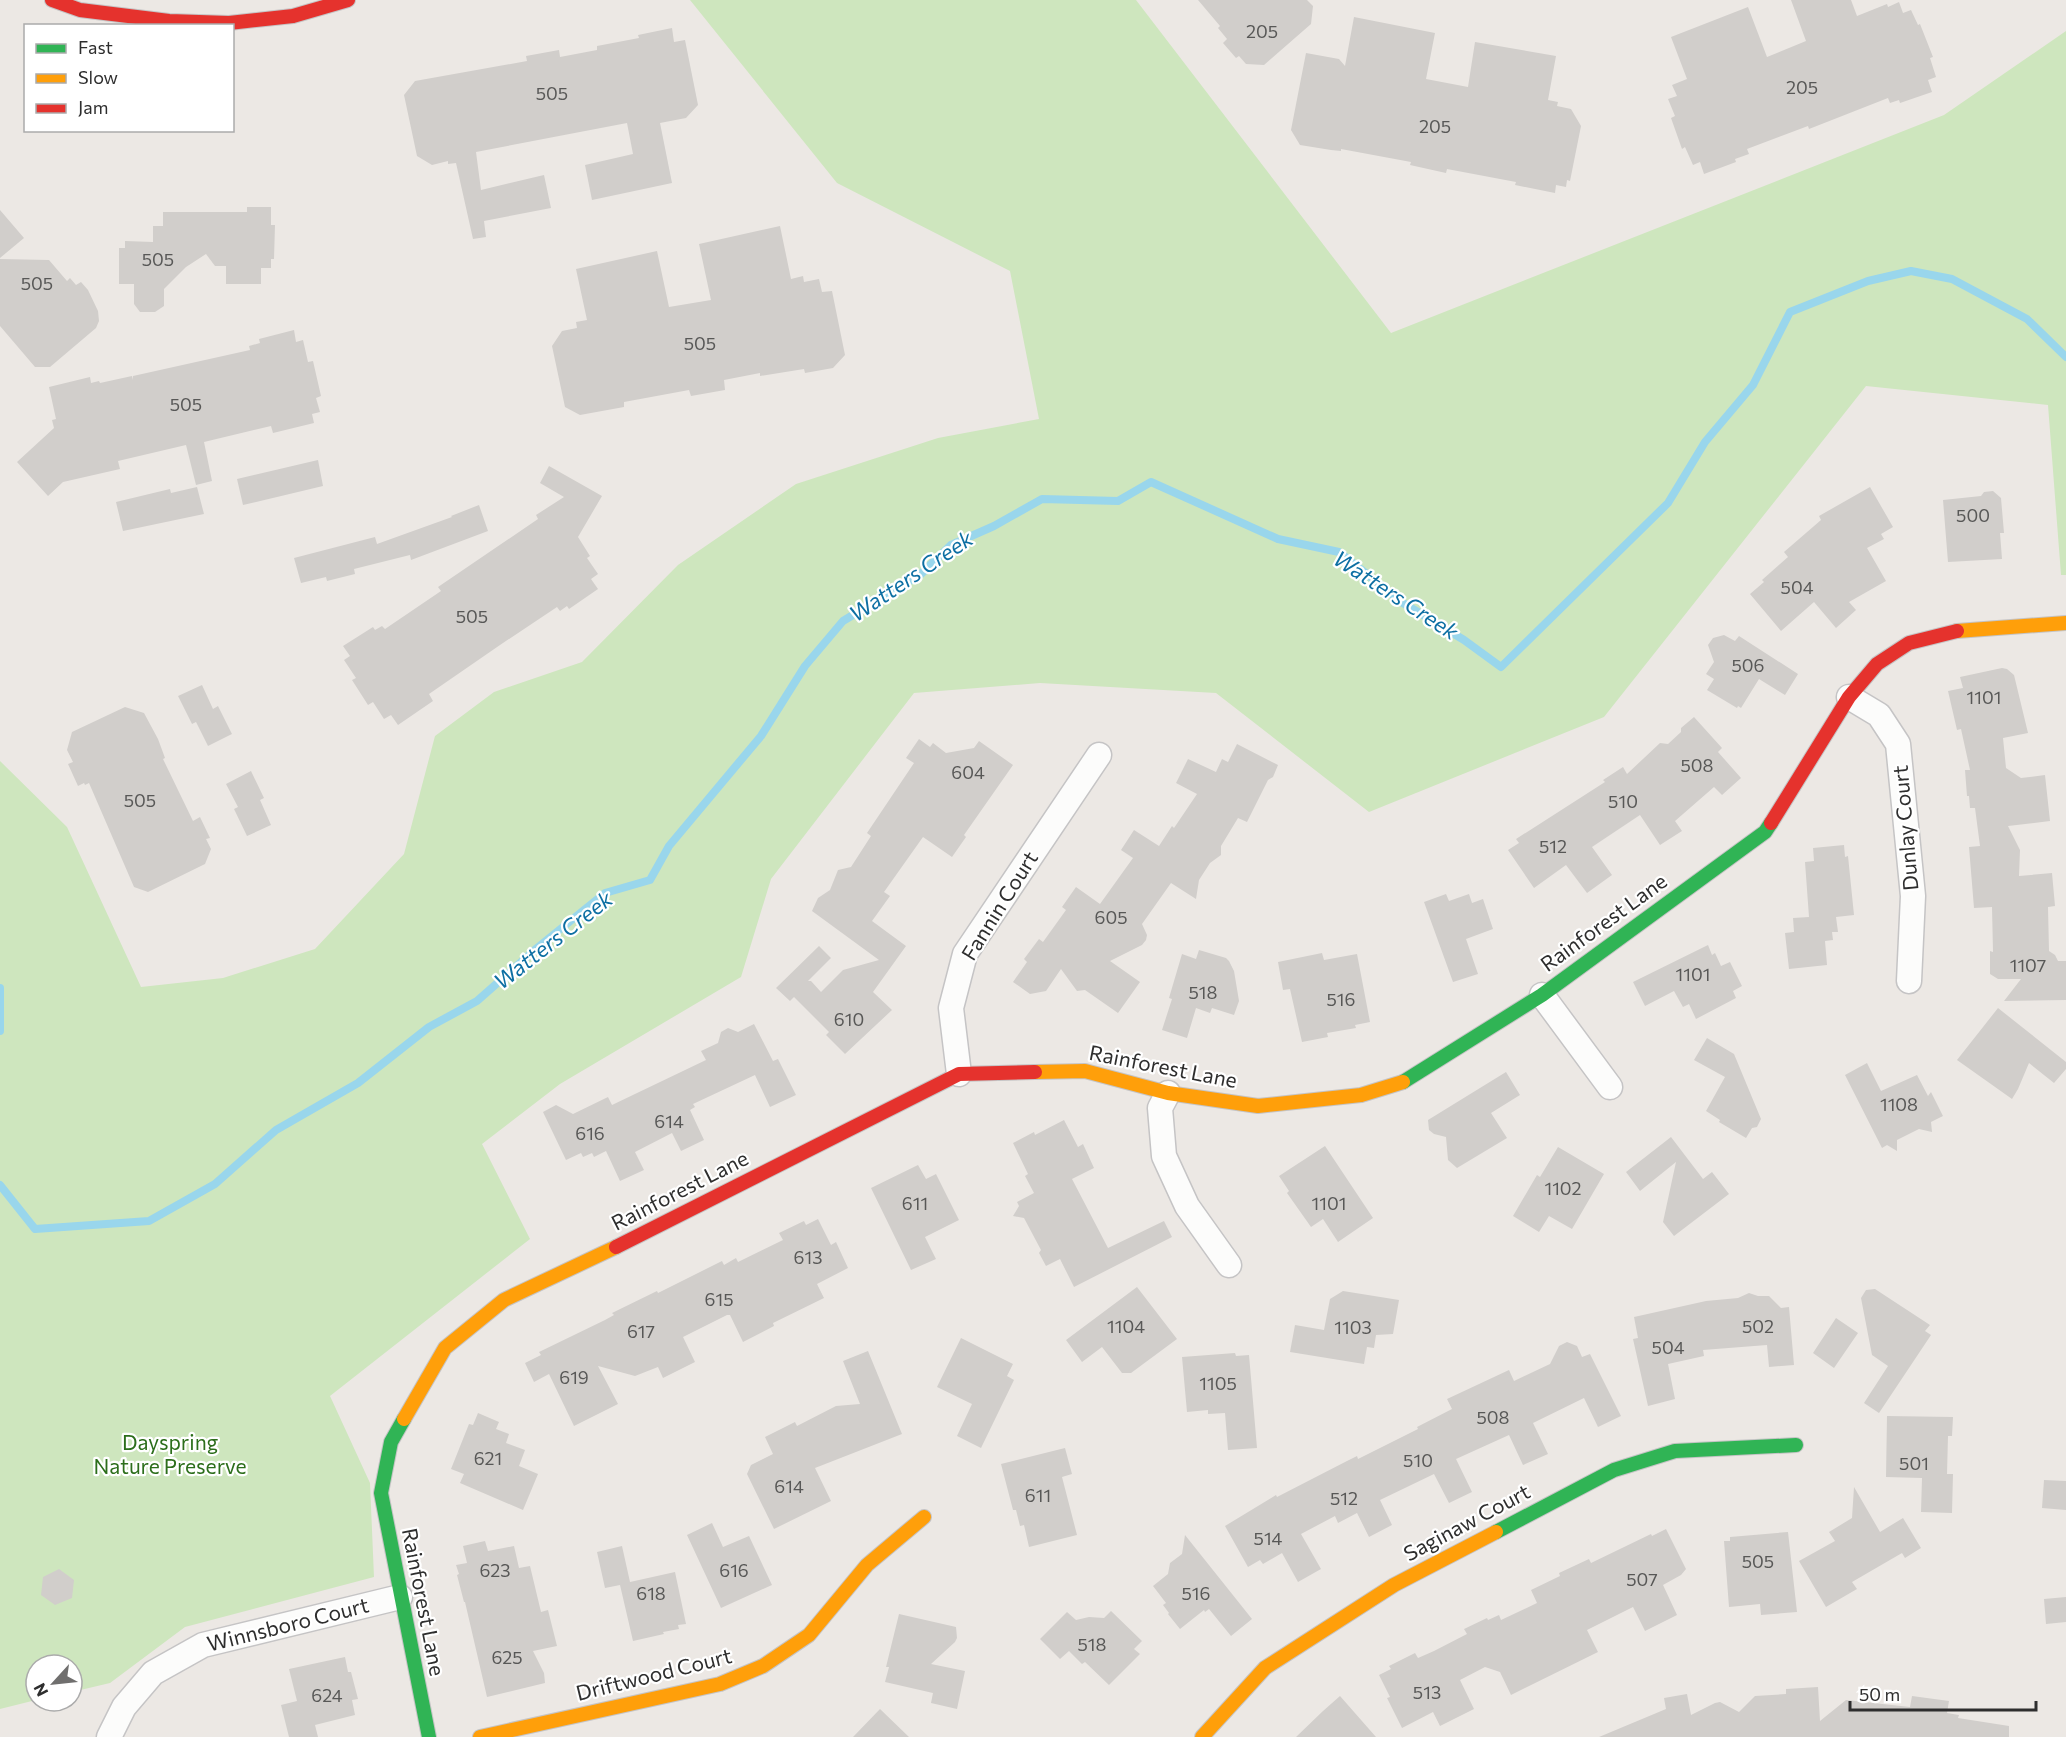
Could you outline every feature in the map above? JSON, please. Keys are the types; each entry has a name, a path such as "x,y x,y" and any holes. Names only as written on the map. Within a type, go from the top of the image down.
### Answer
{"street":[{"path":"52,0 80,10 169,21 229,23 294,16 348,0"},
{"name":"Rainforest Lane","path":"429,1737 381,1493 391,1442 445,1348 504,1300 593,1258 959,1074 1085,1071 1168,1093 1258,1106 1361,1095 1405,1081 1542,994 1765,832 1849,697 1877,664 1910,643 1953,631 2066,623"},
{"name":"Dunlay Court","path":"1849,697 1879,715 1898,744 1913,896 1909,981"},
{"name":"Fannin Court","path":"959,1074 951,1008 965,954 1099,755"},
{"path":"1542,994 1610,1087"},
{"path":"1168,1093 1160,1108 1164,1156 1188,1206 1229,1265"},
{"name":"Saginaw Court","path":"1202,1737 1265,1668 1285,1655 1394,1585 1614,1470 1675,1451 1796,1445"},
{"name":"Driftwood Court","path":"480,1737 720,1684 763,1666 809,1635 867,1565 924,1517"},
{"name":"Winnsboro Court","path":"108,1737 124,1707 153,1673 203,1645 400,1597"}],"green space":[{"name":"Dayspring Nature Preserve","path":"690,0 1136,0 1391,333 1944,115 2066,31 2066,575 2061,575 2048,405 1866,386 1604,717 1369,812 1216,693 1040,683 914,693 771,879 741,977 560,1084 482,1144 530,1239 330,1396 370,1483 374,1577 185,1627 110,1683 84,1689 84,1653 24,1653 24,1703 0,1709 0,761 67,827 141,987 223,978 315,949 404,854 435,736 494,692 582,662 678,565 796,484 938,438 1039,419 1010,271 837,183"}],"building":[{"path":"1198,0 1307,0 1313,6 1311,24 1264,65 1246,64 1239,56 1236,58 1223,43 1227,39 1218,28 1220,26"},
{"path":"1791,0 1851,0 1857,16 1887,4 1888,7 1899,2 1903,13 1911,10 1918,25 1920,24 1933,57 1930,58 1936,77 1928,80 1932,92 1900,103 1899,100 1890,103 1888,98 1809,129 1808,126 1747,149 1749,154 1735,159 1736,162 1704,174 1700,162 1693,165 1685,147 1682,149 1671,118 1675,116 1668,99 1677,96 1672,85 1687,79 1671,37 1748,7 1767,57 1806,41"},
{"path":"1354,17 1435,33 1426,79 1468,87 1475,42 1556,56 1548,100 1558,102 1557,106 1571,109 1581,126 1570,181 1567,180 1566,187 1556,185 1555,193 1515,185 1516,182 1447,169 1446,173 1410,165 1411,162 1341,149 1341,151 1300,145 1291,130 1306,53 1339,59 1345,66"},
{"path":"672,28 674,42 685,40 698,105 686,118 660,123 672,183 592,200 585,165 633,154 627,123 476,152 481,190 544,175 551,208 484,221 486,237 473,239 456,163 448,164 448,161 432,165 417,156 404,95 415,81 527,61 526,56 559,50 560,57 597,50 597,46 639,38 638,35"},
{"path":"247,207 271,207 271,225 275,225 274,259 271,259 271,268 261,268 261,284 226,284 226,266 215,266 206,254 186,267 164,289 164,306 155,312 140,312 134,304 134,284 119,284 119,248 125,248 125,241 153,242 153,226 163,226 163,212 247,212"},
{"path":"0,210 24,238 0,258"},
{"path":"780,226 791,279 803,276 804,282 819,279 822,292 832,291 845,355 833,368 805,373 804,369 760,376 760,373 724,380 725,390 691,396 689,390 624,402 624,407 580,415 565,407 552,346 562,331 577,328 576,322 587,320 576,269 657,251 669,307 711,300 699,244"},
{"path":"0,259 49,260 67,281 70,278 76,285 81,282 88,290 98,311 99,321 96,328 50,367 35,367 0,326"},
{"path":"294,330 296,342 303,340 308,362 313,361 321,396 316,398 320,412 312,414 314,423 273,433 271,426 204,442 212,481 196,485 186,445 118,461 120,469 63,482 48,496 17,462 54,428 52,420 56,419 49,387 90,377 91,383 132,376 133,380 133,376 250,350 249,346 260,343 259,339"},
{"path":"318,460 323,486 243,505 237,479"},
{"path":"549,466 602,496 578,537 590,556 587,558 598,574 591,579 598,589 569,609 567,606 560,611 557,607 500,645 429,694 433,701 398,725 391,715 384,719 373,702 368,705 352,680 356,678 344,660 350,656 343,646 373,627 375,630 382,626 385,629 441,591 438,587 538,519 536,515 564,497 540,483"},
{"path":"197,487 204,514 123,531 116,502 170,489 171,493"},
{"path":"1870,487 1893,527 1881,534 1884,539 1867,548 1886,581 1849,602 1856,610 1836,628 1814,602 1781,631 1750,594 1788,557 1784,552 1821,520 1819,516"},
{"path":"1993,491 2001,498 2004,533 2000,533 2002,559 1948,562 1943,500 1981,496 1984,492"},
{"path":"479,505 488,531 411,560 410,555 354,569 355,574 327,581 326,577 301,583 294,558 375,537 377,544"},
{"path":"1724,635 1735,641 1739,636 1798,674 1785,695 1759,679 1741,708 1738,706 1737,708 1707,690 1714,679 1706,674 1714,662 1708,645 1713,638"},
{"path":"2002,668 2014,675 2028,733 2003,738 2006,768 2021,778 2045,775 2050,821 2008,826 2020,850 2019,876 2052,873 2055,906 2048,907 2049,951 2058,961 2066,961 2066,1000 2004,1001 2021,979 1998,979 1990,974 1990,951 1993,952 1992,907 1974,908 1969,847 1980,846 1975,808 1970,808 1969,796 1967,796 1965,770 1970,770 1961,729 1957,730 1948,691 1963,688 1960,677"},
{"path":"202,685 213,709 218,706 232,734 208,746 196,722 192,724 178,696"},
{"path":"125,707 144,713 158,739 165,758 163,759 193,821 200,817 210,838 206,839 211,849 205,864 148,892 134,887 89,783 78,786 68,764 73,762 67,750 72,732"},
{"path":"1694,717 1722,748 1718,752 1741,778 1722,795 1714,787 1675,821 1682,831 1660,845 1640,815 1592,847 1612,875 1587,893 1566,865 1534,888 1508,850 1519,843 1516,839 1605,782 1603,780 1623,767 1627,774 1660,743 1668,744"},
{"path":"919,739 930,747 933,743 946,753 974,748 979,741 1013,765 964,835 966,837 952,857 923,837 884,892 890,896 872,921 906,946 873,992 892,1010 845,1054 826,1035 829,1032 794,997 790,1001 776,988 819,946 831,958 808,981 811,981 821,992 843,970 879,960 812,911 818,898 830,890 838,870 851,867 871,836 867,833 914,763 906,758"},
{"path":"1237,744 1278,765 1273,777 1268,780 1247,822 1238,818 1221,846 1221,855 1210,863 1199,880 1196,899 1171,883 1142,924 1147,935 1146,940 1142,945 1110,961 1140,982 1118,1013 1085,990 1077,991 1061,969 1046,991 1030,994 1013,982 1027,962 1024,959 1039,939 1043,942 1066,910 1062,907 1076,887 1100,904 1133,858 1121,850 1134,830 1159,846 1172,826 1174,828 1197,794 1176,783 1188,759 1216,772 1222,759 1228,762"},
{"path":"251,771 264,798 260,800 271,825 247,836 234,809 238,807 226,784"},
{"path":"1844,845 1845,857 1848,856 1854,915 1836,917 1838,932 1832,932 1833,940 1825,941 1827,965 1789,969 1785,933 1794,932 1793,918 1809,917 1805,862 1814,861 1813,848"},
{"path":"1446,894 1449,901 1469,894 1472,903 1483,899 1493,929 1466,939 1478,974 1453,982 1424,902"},
{"path":"1708,945 1712,955 1715,953 1721,966 1730,962 1742,986 1733,991 1736,998 1696,1019 1689,1004 1683,1007 1674,991 1645,1006 1633,982"},
{"path":"1199,950 1229,961 1234,971 1239,1001 1234,1015 1212,1008 1210,1013 1196,1008 1187,1038 1162,1030 1182,954 1196,959"},
{"path":"1322,953 1324,960 1357,954 1370,1022 1355,1025 1356,1028 1327,1033 1328,1037 1302,1042 1290,989 1283,990 1278,962"},
{"path":"1998,1008 2066,1062 2066,1069 2054,1083 2029,1063 2012,1099 1957,1060"},
{"path":"754,1024 773,1061 778,1059 796,1095 770,1107 755,1075 693,1104 695,1107 690,1110 704,1140 681,1151 672,1133 635,1152 644,1170 620,1181 606,1151 594,1157 592,1153 583,1157 581,1153 566,1160 543,1112 556,1105 573,1114 608,1097 612,1105 706,1060 701,1051 718,1043 721,1032 728,1028 738,1032"},
{"path":"1707,1038 1734,1054 1761,1119 1757,1127 1752,1128 1746,1138 1719,1122 1720,1120 1706,1111 1725,1077 1694,1060"},
{"path":"1867,1063 1881,1091 1917,1075 1928,1096 1931,1092 1943,1116 1931,1122 1932,1132 1919,1129 1897,1140 1897,1151 1887,1145 1882,1148 1845,1075"},
{"path":"1506,1072 1520,1095 1491,1113 1507,1138 1457,1168 1448,1160 1446,1137 1429,1130 1428,1120"},
{"path":"1064,1120 1078,1147 1083,1144 1094,1168 1072,1179 1108,1248 1164,1221 1172,1237 1074,1287 1060,1259 1046,1266 1039,1253 1041,1250 1024,1218 1013,1216 1019,1206 1017,1202 1034,1193 1025,1176 1028,1174 1013,1143"},
{"path":"1671,1137 1703,1179 1712,1172 1729,1194 1674,1236 1663,1222 1676,1162 1640,1191 1626,1172"},
{"path":"1325,1146 1373,1218 1338,1242 1323,1219 1311,1227 1287,1193 1289,1191 1279,1176"},
{"path":"1558,1147 1604,1174 1572,1229 1549,1216 1539,1232 1513,1216 1537,1175 1540,1177"},
{"path":"918,1165 926,1179 936,1174 959,1220 925,1237 936,1259 911,1270 871,1188"},
{"path":"818,1219 831,1245 836,1242 848,1268 817,1284 824,1298 773,1323 774,1326 743,1342 730,1315 727,1315 683,1337 695,1362 663,1378 658,1367 635,1376 598,1366 618,1404 574,1426 549,1374 534,1382 525,1363 541,1355 539,1352 605,1320 614,1315 612,1313 722,1261 724,1265 736,1258 738,1262 783,1240 779,1233 804,1221 806,1225"},
{"path":"1137,1287 1177,1339 1131,1373 1122,1373 1102,1347 1082,1362 1066,1340"},
{"path":"1875,1289 1930,1325 1925,1331 1931,1335 1879,1413 1864,1403 1888,1366 1872,1355 1861,1298 1866,1290"},
{"path":"1343,1291 1399,1300 1393,1334 1376,1335 1374,1348 1367,1347 1364,1364 1290,1352 1295,1325 1324,1330 1330,1299"},
{"path":"1749,1293 1769,1296 1781,1308 1789,1307 1794,1365 1769,1367 1767,1345 1703,1350 1704,1356 1668,1364 1675,1399 1648,1406 1633,1339 1638,1338 1634,1317 1706,1301 1738,1298"},
{"path":"1836,1318 1858,1333 1834,1368 1813,1353"},
{"path":"961,1338 1013,1364 1007,1376 1014,1380 981,1448 957,1436 972,1404 937,1387"},
{"path":"1567,1342 1577,1346 1582,1357 1590,1354 1621,1416 1598,1427 1584,1398 1533,1423 1548,1454 1523,1465 1509,1435 1456,1459 1472,1492 1449,1503 1434,1474 1380,1500 1392,1525 1369,1537 1357,1513 1338,1523 1335,1516 1301,1534 1321,1569 1298,1582 1282,1553 1263,1564 1260,1560 1248,1567 1225,1526 1276,1495 1277,1497 1357,1456 1358,1459 1418,1429 1417,1427 1452,1409 1447,1399 1509,1370 1514,1381 1550,1364 1559,1346"},
{"path":"868,1351 902,1434 815,1468 831,1501 774,1529 747,1474 751,1465 773,1454 765,1437 795,1422 797,1426 836,1406 860,1404 843,1361"},
{"path":"1235,1353 1236,1356 1249,1355 1257,1448 1228,1450 1225,1413 1208,1414 1208,1410 1187,1412 1182,1357"},
{"path":"478,1413 499,1422 496,1429 509,1434 506,1443 525,1450 519,1466 538,1474 523,1510 460,1483 464,1474 451,1469 469,1424 473,1425"},
{"path":"1887,1416 1953,1417 1952,1436 1948,1436 1947,1474 1953,1474 1952,1513 1921,1512 1922,1478 1886,1477"},
{"path":"1065,1448 1072,1474 1062,1477 1077,1535 1029,1547 1024,1525 1020,1526 1016,1510 1013,1510 1001,1464"},
{"path":"2044,1480 2066,1481 2066,1510 2042,1508"},
{"path":"1854,1487 1880,1532 1903,1518 1921,1548 1905,1558 1902,1553 1852,1582 1857,1589 1826,1607 1799,1561 1835,1541 1829,1532 1852,1518"},
{"path":"712,1523 723,1547 749,1536 772,1585 721,1608 687,1535"},
{"path":"1666,1529 1686,1569 1681,1575 1663,1585 1677,1615 1645,1631 1633,1607 1587,1630 1598,1652 1511,1695 1500,1672 1485,1667 1460,1680 1474,1709 1440,1726 1433,1712 1402,1728 1387,1698 1390,1697 1379,1675 1391,1669 1389,1666 1415,1653 1418,1658 1434,1651 1467,1634 1464,1629 1487,1618 1488,1620 1499,1615 1501,1620 1537,1603 1531,1590 1560,1576 1559,1573 1589,1559 1591,1563"},
{"path":"1788,1532 1797,1612 1761,1615 1760,1604 1729,1607 1724,1541 1730,1541 1730,1537"},
{"path":"1185,1535 1252,1619 1231,1636 1209,1609 1205,1612 1204,1610 1180,1629 1168,1614 1163,1605 1166,1603 1153,1586 1168,1574 1170,1563 1182,1554"},
{"path":"485,1541 488,1551 514,1546 519,1568 530,1566 541,1612 548,1610 557,1646 533,1651 544,1673 545,1683 487,1697 456,1565 467,1563 463,1546"},
{"path":"622,1546 630,1582 675,1572 686,1624 678,1625 679,1629 663,1632 664,1634 633,1641 620,1585 605,1588 597,1552"},
{"path":"59,1569 74,1580 72,1598 55,1605 41,1595 43,1577"},
{"path":"2066,1597 2066,1622 2046,1624 2044,1599"},
{"path":"1111,1611 1142,1641 1134,1649 1140,1654 1109,1685 1085,1662 1082,1664 1069,1651 1060,1659 1040,1639 1067,1612 1076,1620 1089,1617 1104,1618"},
{"path":"899,1614 956,1627 955,1642 931,1664 965,1671 957,1709 931,1703 933,1693 885,1682 889,1667 886,1667"},
{"path":"345,1657 358,1699 352,1700 355,1715 315,1725 318,1737 289,1737 281,1705 297,1701 289,1669"},
{"path":"1818,1687 1820,1721 1846,1700 1910,1707 1912,1696 1949,1701 1947,1713 1959,1715 1958,1718 2009,1726 2009,1737 1599,1737 1666,1709 1664,1698 1687,1694 1691,1715 1720,1702 1739,1712 1755,1696 1786,1694 1786,1689"},
{"path":"1340,1696 1376,1737 1296,1737 1323,1711"},
{"path":"880,1709 909,1737 853,1737"}],"waterway":[{"name":"Watters Creek","path":"0,1185 35,1229 149,1221 215,1184 276,1130 358,1083 429,1027 477,1001 537,948 605,893 650,880 669,846 761,736 805,666 843,621 921,574 951,545 994,526 1042,499 1118,501 1151,482 1278,539 1339,552 1403,603 1464,640 1501,667 1668,503 1705,442 1753,385 1790,312 1868,281 1911,271 1952,279 2027,319 2066,357"},
{"name":"Watters Creek","path":"0,988 0,1031"}],"traffic: fast":[{"path":"1403,1082 1542,995 1765,832 1771,823"},
{"path":"404,1419 391,1442 381,1493 429,1737"},
{"path":"1496,1532 1614,1470 1675,1451 1796,1445"}],"traffic: slow":[{"path":"1957,631 2066,623"},
{"path":"1035,1072 1085,1071 1168,1093 1258,1106 1361,1095 1403,1082"},
{"path":"404,1419 445,1348 504,1300 616,1247"},
{"path":"480,1737 720,1684 763,1666 809,1635 867,1565 924,1517"},
{"path":"1202,1737 1265,1668 1394,1585 1496,1532"}],"traffic: jam":[{"path":"52,0 80,10 169,21 229,23 293,16 348,0"},
{"path":"1771,823 1849,697 1877,664 1909,643 1957,631"},
{"path":"616,1247 959,1074 1035,1072"}]}
